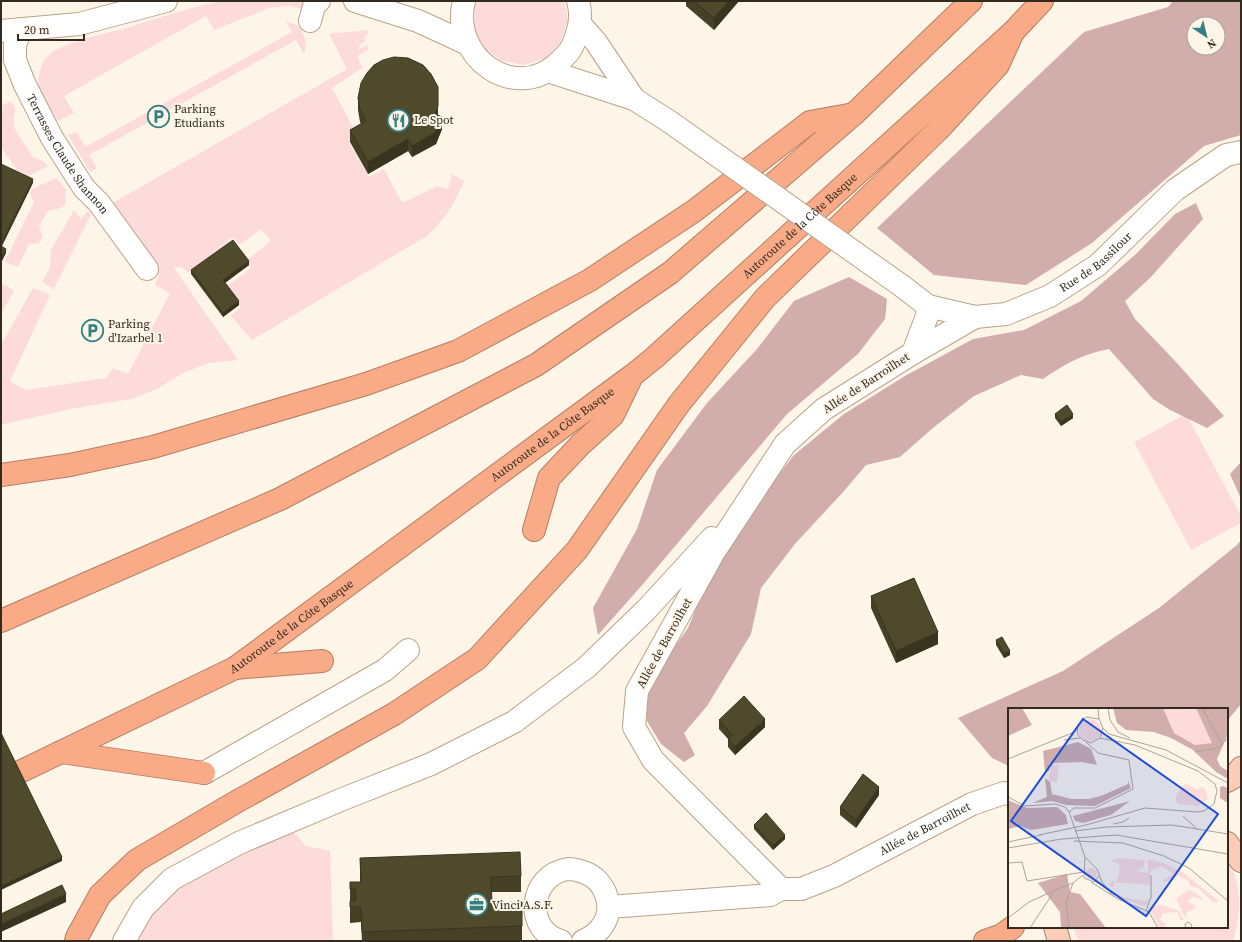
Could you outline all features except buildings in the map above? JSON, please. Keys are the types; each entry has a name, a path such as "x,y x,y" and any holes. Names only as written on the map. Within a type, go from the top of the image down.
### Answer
{"highway":[{"path":"1,621 280,499 536,365 670,274 854,114 971,1"},
{"name":"Autoroute de la Côte Basque","path":"1,781 235,668 633,375 654,358 1013,32 1042,1"},
{"path":"76,941 100,895 137,860 236,802 394,714 478,659 577,550 679,404 765,298 938,130 998,65 1013,32"},
{"path":"1,474 70,465 153,447 366,384 458,351 590,280 694,211 810,122 854,114"},
{"path":"534,530 549,478 580,445 613,415 633,375"},
{"path":"235,668 322,661"},
{"path":"61,752 204,773"},
{"path":"985,941 1002,935 1012,928"}],"main road":[{"path":"1228,780 1234,777 1241,768"},
{"path":"1228,843 1241,861"},
{"path":"1055,928 1059,941"}],"street":[{"path":"12,30 79,24 166,1"},
{"path":"310,21 314,6 319,1"},
{"path":"356,1 418,21 468,44"},
{"path":"464,1 462,24 468,44 477,58 490,69 505,75 520,78 534,76 548,71 570,52 580,24 579,1"},
{"path":"580,24 596,42 634,99"},
{"name":"Terrasses Claude Shannon","path":"12,30 15,44 15,60 25,85 89,185 99,203 111,233 147,270"},
{"path":"548,71 634,99 670,122 928,306"},
{"name":"Rue de Bassilour","path":"928,306 975,317 1006,314 1050,296 1098,265 1175,190 1226,155 1241,152"},
{"name":"Allée de Barroilhet","path":"928,306 927,316 912,353 824,410 785,444 714,552 637,691 634,727 653,760 780,889 801,889 834,876 972,804 1008,794"},
{"path":"912,353 975,317"},
{"path":"124,941 143,908 172,879 239,843 431,764 514,722 587,667 646,610 757,486"},
{"path":"204,773 385,670 408,650"},
{"path":"561,941 555,939 542,929 535,912 535,899 539,888 547,878 556,873 569,869 576,869 589,873 595,877 606,893 609,907 606,920 601,928 592,937 583,941"},
{"path":"609,907 770,895 780,889"}],"shaded area":[{"path":"223,1 307,1 302,9 290,6 269,8 214,30 206,16 64,96 74,113 58,121 37,89 44,61 52,53 61,48 83,39 126,28 198,6"},
{"path":"478,1 564,1 568,20 561,42 546,58 524,65 502,61 484,48 474,28 475,5"},
{"path":"1173,1 1241,1 1241,135 1204,146 1092,243 1026,285 934,275 877,228 1084,32 1168,7"},
{"path":"286,22 296,25 303,33 306,43 304,54 296,40 89,155 97,168 91,172 89,170 68,135 77,132 85,147 292,32"},
{"path":"369,30 368,34 364,37 365,41 360,44 359,49 368,45 369,49 357,56 362,68 332,88 359,138 349,143 369,177 384,169 402,203 437,186 448,189 452,174 464,181 449,211 440,223 427,236 252,340 231,316 241,307 227,286 251,268 247,260 271,241 261,229 239,245 233,237 189,273 181,267 174,268 238,360 209,363 183,373 157,389 131,399 75,408 1,425 1,345 33,288 50,295 10,381 25,390 106,378 113,368 128,374 170,293 155,285 159,275 109,205 347,69 329,34"},
{"path":"11,101 15,108 14,126 17,132 33,157 43,161 48,166 26,177 19,173 1,147 1,106"},
{"path":"56,178 66,189 65,205 61,208 48,211 39,226 43,237 39,243 29,244 18,267 5,262 34,202 30,194 32,189"},
{"path":"1196,203 1203,219 1150,278 1125,301 1135,319 1177,363 1224,416 1207,428 1170,410 1153,399 1109,349 1074,360 1043,379 1021,375 974,396 934,427 900,457 866,465 795,544 761,588 751,634 707,706 684,733 695,755 684,762 661,744 647,721 646,694 666,659 688,628 705,587 751,511 794,455 844,414 905,376 973,339 1024,330 1081,301 1135,255 1175,214"},
{"path":"74,210 81,219 88,211 91,214 54,289 42,282 50,267 51,250"},
{"path":"849,277 887,299 885,319 858,354 787,414 598,635 593,608 637,529 657,470 707,403 757,349 794,301"},
{"path":"1,283 14,290 1,315"},
{"path":"1186,414 1241,516 1241,523 1191,550 1134,442"},
{"path":"1241,462 1241,499 1230,474"},
{"path":"1241,540 1241,704 1228,720 1228,708 1008,708 1008,766 992,758 958,718 1063,671 1159,608 1237,545"},
{"path":"291,829 306,846 330,851 333,941 135,941 143,922 183,880"},
{"path":"1228,859 1236,878 1239,898 1238,919 1233,941 1079,941 1074,928 1228,928"}],"place":[{"name":"Parking Etudiants","path":"159,116"},
{"name":"Le Spot","path":"399,120"},
{"name":"Parking d'Izarbel 1","path":"92,331"},
{"name":"Vinci A.S.F.","path":"477,905"}]}
